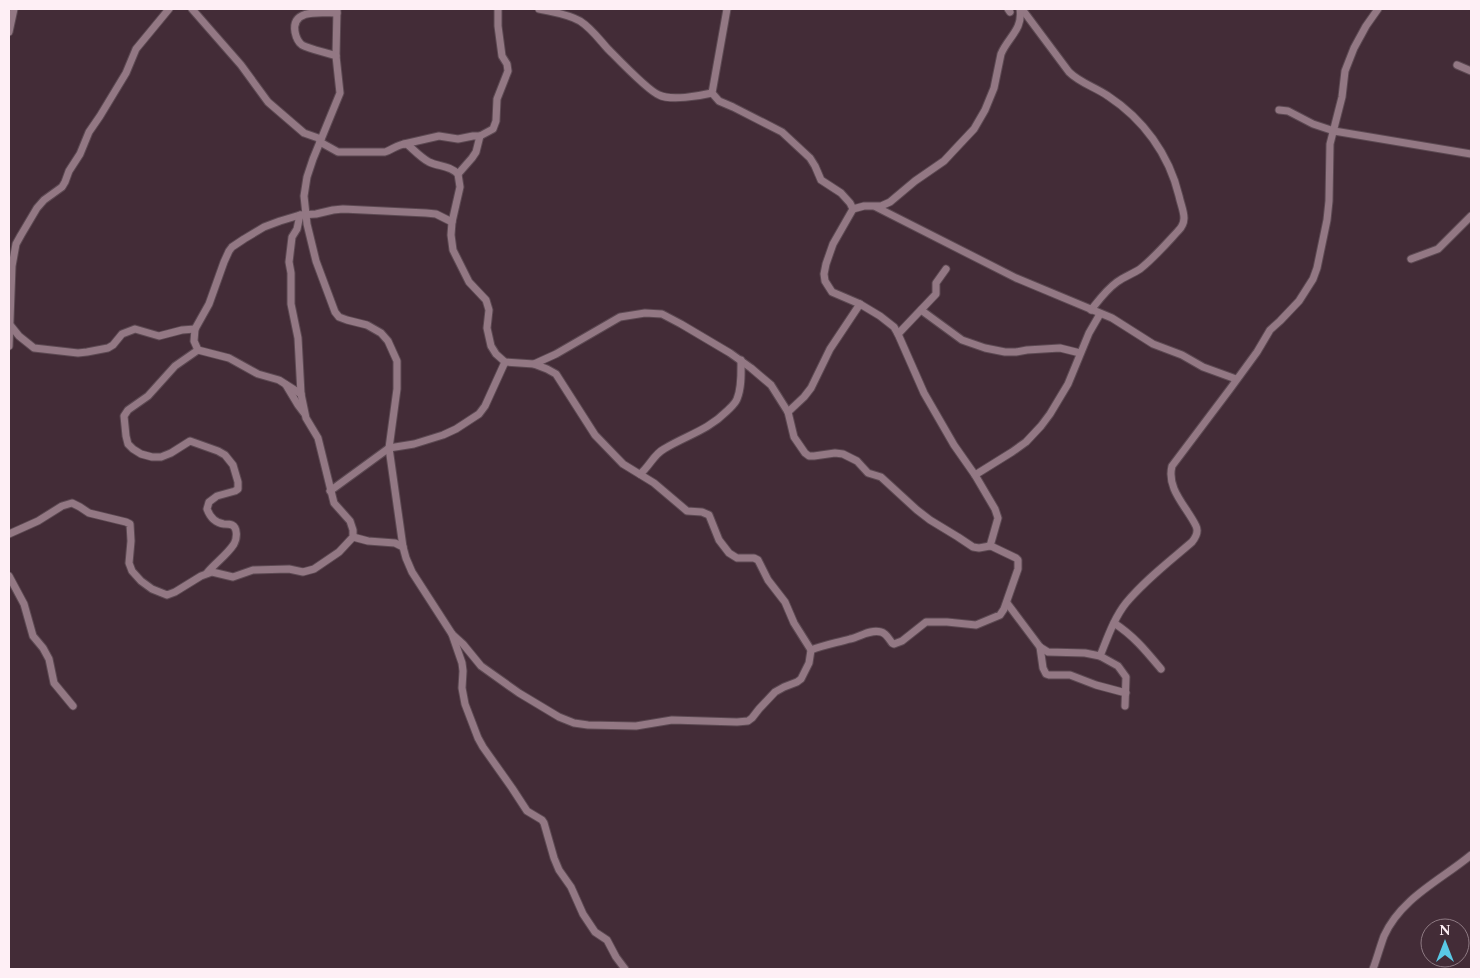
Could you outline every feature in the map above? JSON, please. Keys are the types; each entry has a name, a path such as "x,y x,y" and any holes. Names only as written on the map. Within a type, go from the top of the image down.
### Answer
{"street":[{"path":"9,32 14,9"},
{"path":"9,346 12,266 16,244 20,235 37,208 66,182 69,171 80,154 89,132 126,73 136,49 169,9"},
{"path":"192,9 241,65 268,102 304,133 321,140 338,152 385,152 404,144 439,136 458,140 480,136 491,131 496,121 497,99 508,71 502,56 498,9"},
{"path":"539,9 570,17 585,24 632,73 659,96 680,97 712,93"},
{"path":"712,93 727,9"},
{"path":"990,546 998,518 995,509 954,445 924,393 894,327 860,304 832,292 825,281 824,274 833,244 853,209 864,206 876,207 890,202 915,181 939,165 974,128 985,110 994,88 1003,48 1011,39 1020,23 1021,9"},
{"path":"1021,9 1074,78 1107,96 1145,128 1172,172 1184,217 1182,226 1146,263 1139,270 1115,283 1102,295 1091,310"},
{"path":"1100,656 1114,623 1125,604 1142,586 1192,542 1197,535 1198,529 1174,491 1170,476 1172,466 1257,352 1270,330 1299,301 1310,284 1317,268 1329,201 1330,150 1344,88 1345,71 1366,26 1378,9"},
{"path":"336,56 301,44 297,38 294,24 301,15 337,11 336,56 340,93 312,159 305,183 303,215 316,261 335,312 339,317 367,325 381,333 388,341 397,361 397,389 388,448 406,558 412,572 452,634 464,671 462,688 465,704 483,748 527,811 544,823 559,870 570,887 583,914 595,932 606,940 625,969"},
{"path":"1457,65 1471,71"},
{"path":"712,93 719,101 782,132 813,161 821,180 841,193 853,209"},
{"path":"1279,110 1288,111 1312,124 1334,131 1471,154"},
{"path":"458,174 476,152 480,136"},
{"path":"404,144 426,161 449,168 458,174 460,186 451,235 453,250 470,282 486,300 489,310 487,328 491,346 496,354 506,362 534,364 556,374 595,435 623,464 654,483 687,511 702,512 709,515 719,540 728,554 737,558 754,558 758,560 768,580 785,602 794,623 811,650 810,663 801,679 775,692 748,721 672,720 636,726 588,725 574,724 558,717 519,693 481,666 452,634"},
{"path":"876,207 963,249 1016,278 1112,318 1153,344 1236,380"},
{"path":"198,350 194,341 195,329 209,304 224,262 232,247 264,227 303,215 343,209 436,214 452,222"},
{"path":"303,215 292,238 289,262 291,304 298,338 301,394 305,414"},
{"path":"1411,259 1438,249 1471,216"},
{"path":"898,334 936,294 938,280 946,268"},
{"path":"788,412 811,388 830,349 860,304"},
{"path":"921,310 962,340 986,348 1006,352 1060,348 1080,353"},
{"path":"534,364 556,354 620,317 645,313 662,314 740,360 771,385 788,412 794,437 809,456 835,452 843,454 857,461 868,474 881,477 917,510 973,547 990,546 1018,560 1018,569 1000,615 980,624 929,621 898,643 892,643 884,633 868,632 848,640 825,644 811,650"},
{"path":"975,475 1026,442 1041,426 1068,384 1089,333 1100,314"},
{"path":"11,326 19,336 34,348 78,353 108,348 122,334 135,329 159,336 195,329"},
{"path":"9,534 38,521 62,506 72,503 89,513 130,524 129,563 132,571 152,589 166,595 175,592 206,573 235,543 236,538 233,525 216,521 207,509 209,502 218,496 238,489 238,482 233,465 229,459 218,451 190,441 171,453 160,457 141,454 128,444 124,416 128,410 148,396 175,366 198,350 229,358 258,374 286,384 301,394"},
{"path":"640,474 647,469 657,453 704,428 734,405 740,390 740,360"},
{"path":"330,490 388,448 414,444 443,435 479,414 485,406 506,362"},
{"path":"206,573 216,572 233,577 253,570 289,569 303,572 323,564 339,552 353,537 350,521 334,503 318,438 286,384"},
{"path":"353,537 368,541 395,543 403,547"},
{"path":"9,576 24,604 33,636 49,658 54,684 73,706"},
{"path":"1006,602 1040,647 1048,652 1085,653 1100,656 1123,671 1126,677 1125,706"},
{"path":"1114,623 1139,642 1161,669"},
{"path":"1040,647 1043,668 1046,674 1070,675 1096,685 1126,693"},
{"path":"1373,969 1384,936 1390,925 1404,908 1426,888 1471,855"}]}
